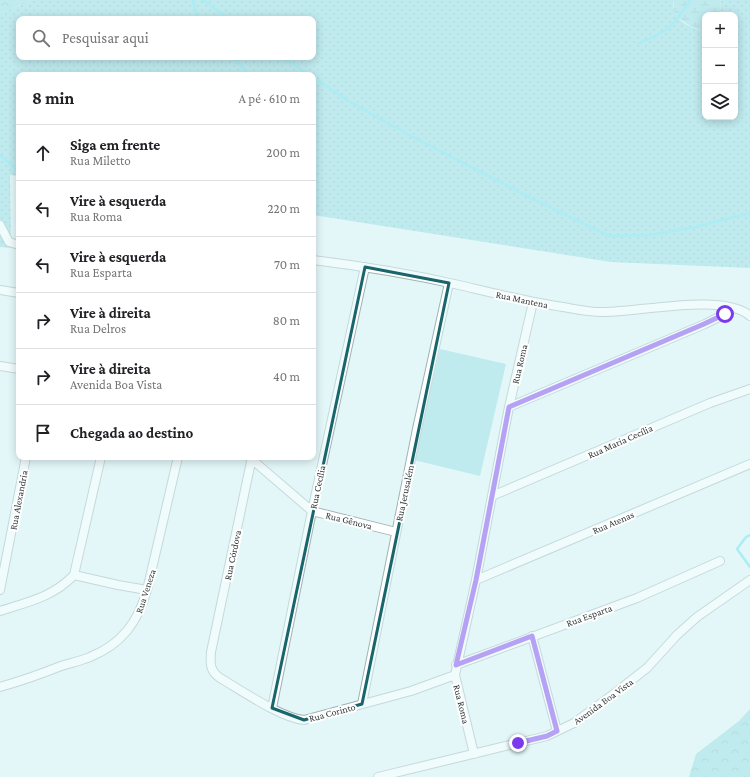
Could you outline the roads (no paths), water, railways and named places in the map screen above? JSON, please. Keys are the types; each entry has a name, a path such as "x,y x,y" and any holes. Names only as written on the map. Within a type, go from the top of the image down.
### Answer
{"street":[{"path":"0,225 9,242 16,244"},
{"name":"Rua Mantena","path":"316,260 365,267 449,283 533,302 589,312 656,306 720,305 733,308"},
{"name":"Rua Cecília","path":"272,708 312,511 365,267"},
{"name":"Rua Jerusalém","path":"362,704 396,532 449,283"},
{"path":"0,290 16,293"},
{"name":"Rua Roma","path":"474,754 455,675 456,665 476,580 509,407 533,302"},
{"path":"509,407 704,324 725,314 733,308 744,311 750,316"},
{"path":"0,366 16,369"},
{"name":"Rua Maria Cecília","path":"492,496 703,406 750,389"},
{"name":"Rua Alexandria","path":"0,590 25,460"},
{"path":"0,611 53,593 61,588 74,575 100,460"},
{"name":"Rua Veneza","path":"0,687 27,680 90,657 110,646 123,636 140,610 147,590 177,460"},
{"name":"Rua Córdova","path":"211,652 251,460"},
{"name":"Rua Gênova","path":"253,460 312,511 396,532"},
{"name":"Rua Atenas","path":"476,580 750,464"},
{"name":"Rua Esparta","path":"456,665 637,598 720,561"},
{"path":"74,575 147,590"},
{"name":"Avenida Boa Vista","path":"378,777 426,764 547,736 582,718 647,668 680,632 697,617 750,580"},
{"path":"532,636 557,731"},
{"name":"Rua Corinto","path":"211,652 211,668 216,676 272,708 288,716 304,720 411,691 455,675"}],"waterway":[{"path":"193,0 196,16"},
{"path":"203,0 225,16"},
{"path":"639,43 657,35 669,27 690,0"},
{"path":"235,60 245,72"},
{"path":"286,60 304,72"},
{"path":"316,79 348,101 415,138 531,198 609,236 650,235 695,227 750,213"},
{"path":"0,155 16,169"},
{"path":"750,535 746,537 737,549 750,567"}]}
